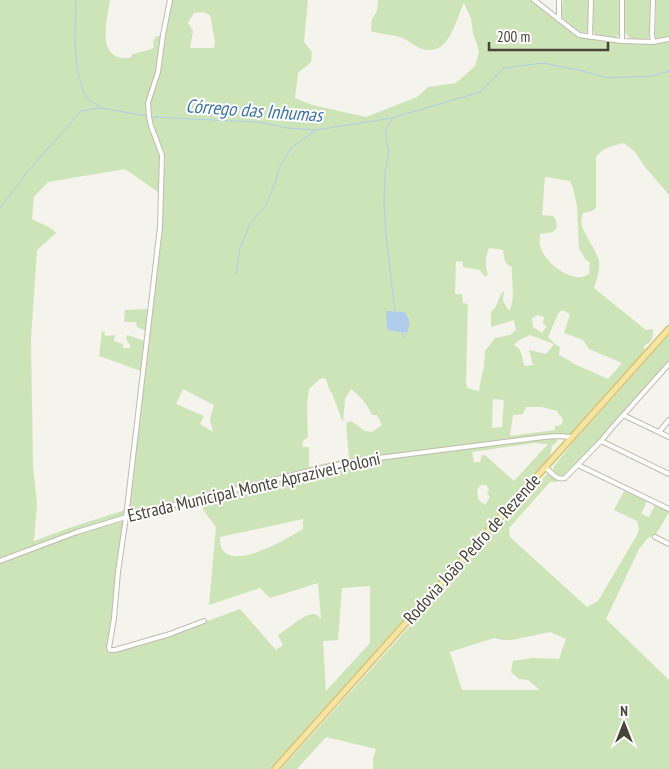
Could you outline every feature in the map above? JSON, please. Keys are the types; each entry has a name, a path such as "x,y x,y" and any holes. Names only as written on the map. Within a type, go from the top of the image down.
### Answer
{"main road":[{"name":"Rodovia João Pedro de Rezende","path":"275,769 669,329"}],"street":[{"path":"170,0 158,72 148,103 151,126 162,155 160,227 109,649 115,650 170,634 204,620"},
{"path":"534,0 579,34 622,41 653,42 669,39"},
{"path":"559,20 560,0"},
{"path":"590,37 591,0"},
{"path":"622,0 622,41"},
{"path":"653,0 653,42"},
{"path":"546,467 558,479 565,478 601,441 669,364"},
{"path":"623,415 669,437"},
{"path":"659,432 669,420"},
{"name":"Estrada Municipal Monte Aprazível-Poloni","path":"0,561 126,516 355,461 544,437 573,437"},
{"path":"601,441 669,474"},
{"path":"578,465 669,509"},
{"path":"655,537 669,544"}],"green space":[{"path":"0,0 110,0 106,38 112,53 119,57 130,58 133,54 152,49 154,47 153,41 156,37 162,35 157,71 147,102 148,122 161,156 158,192 125,169 48,182 34,197 32,219 56,233 37,250 31,339 33,465 37,504 34,541 125,510 125,515 0,559"},
{"path":"172,0 308,0 304,42 312,52 311,62 298,73 295,98 312,105 366,117 417,97 428,87 456,83 475,66 479,51 473,33 471,18 464,3 450,35 439,48 431,50 422,49 401,37 371,31 372,19 377,11 378,0 530,0 578,36 622,43 653,44 669,41 669,195 635,152 624,143 616,145 605,149 596,157 596,208 583,213 582,219 584,231 599,261 594,288 646,330 653,329 651,340 644,347 645,352 574,434 544,435 355,460 130,514 165,161 153,125 150,103 160,72","holes":["203,12 210,15 215,42 214,48 190,48 193,31 188,23 194,13","545,177 570,181 577,206 579,249 590,263 589,274 582,277 569,275 556,268 542,252 540,234 553,232 557,227 553,216 542,215","489,248 503,250 506,262 512,267 513,295 511,306 509,311 503,301 504,291 491,312 491,327 514,320 516,330 510,335 495,338 485,351 479,391 467,388 468,304 463,303 462,294 455,294 456,261 463,262 463,267 480,270 484,276 488,275 487,255","562,310 570,314 564,333 583,340 589,349 622,363 608,379 559,355 560,347 548,337 558,314","387,311 407,333 391,331 386,323","538,315 544,317 543,324 547,326 542,333 533,327 532,318","530,335 554,344 546,354 529,350 533,365 525,366 519,349 514,345 519,340","325,378 343,423 345,399 351,389 368,407 372,415 377,415 382,425 372,432 365,431 351,421 346,423 349,458 309,467 309,447 302,447 303,441 308,437 307,405 309,389 320,379","183,389 214,405 210,419 213,432 200,424 204,416 176,404","493,399 504,400 502,427 492,428","526,407 542,407 557,411 563,421 561,425 555,426 555,430 510,436 513,415 523,414"]},
{"path":"563,0 589,0 589,27 586,32 582,33 576,30 563,20 561,13"},
{"path":"593,0 620,0 620,32 618,36 597,36 594,33"},
{"path":"624,0 652,0 649,38 635,40 625,32"},
{"path":"656,0 669,0 669,36 666,38 657,39 655,37"},
{"path":"149,309 146,331 137,327 136,322 124,322 125,310"},
{"path":"102,331 105,332 104,335 115,335 114,341 123,344 123,348 130,348 126,339 127,335 145,341 141,371 99,356"},
{"path":"669,335 669,360 600,439 562,477 559,476 553,470 554,466"},
{"path":"544,438 557,438 557,442 552,446 550,457 270,769 0,769 0,562 120,520 123,522 108,648 110,651 170,635 240,609 276,650 283,645 278,635 296,622 310,614 315,614 321,619 318,583 270,598 260,588 209,605 216,527 204,511 201,503 126,522 127,518 356,462","holes":["534,443 548,444 514,481 486,456 482,455 480,462 474,462 472,452","481,485 486,485 489,489 487,494 490,497 485,505 479,500 478,488","303,519 303,529 283,541 255,553 241,556 230,555 222,549 220,537","370,586 370,643 326,691 323,641 338,640 342,588"]},
{"path":"547,474 558,480 557,482 550,482 509,528 510,537 587,607 598,601 639,529 637,521 614,510 624,491 647,501 641,514 649,517 655,505 669,512 655,535 648,538 639,549 606,619 669,680 669,769 373,769 376,749 326,737 297,769 281,769","holes":["550,632 566,639 559,659 532,658 513,661 511,672 519,679 528,680 540,690 462,690 450,652 494,638 512,640"]}],"water":[{"path":"386,311 404,312 409,322 407,333 387,329"}],"waterway":[{"path":"76,0 75,41 77,68 83,91 88,99 101,108"},
{"name":"Córrego das Inhumas","path":"151,117 257,122 288,128 316,130 392,118 480,92 504,68 542,63 608,78 652,76 669,71"},
{"name":"Córrego das Inhumas","path":"0,208 28,171 81,111 101,108 147,116"},
{"path":"392,118 385,132 389,153 385,172 384,203 395,311"},
{"path":"236,274 240,248 250,224 266,205 280,167 291,148 315,131"},
{"path":"402,331 404,338"}]}
